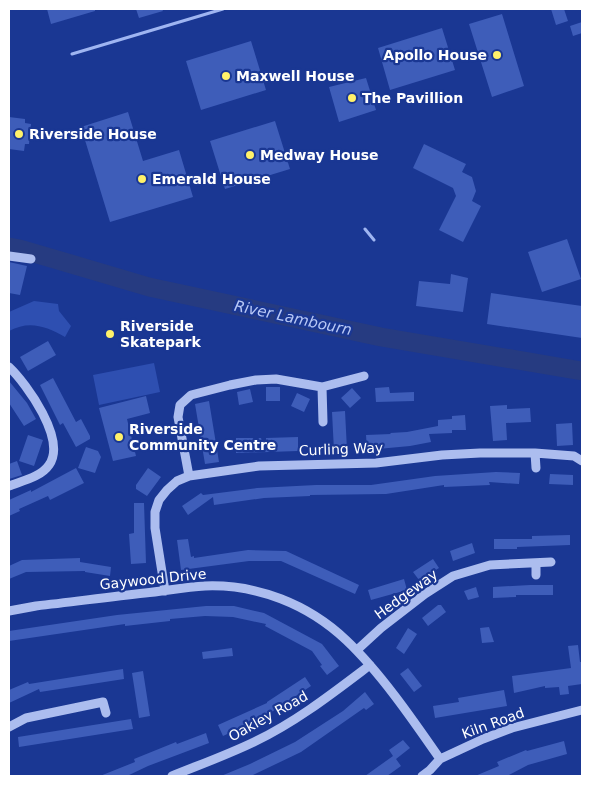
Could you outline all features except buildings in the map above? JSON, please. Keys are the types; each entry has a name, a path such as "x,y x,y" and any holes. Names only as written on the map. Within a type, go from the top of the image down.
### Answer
{"street":[{"path":"9,256 31,259"},
{"path":"9,367 20,378 38,403 54,443 53,458 50,465 43,471 9,486"},
{"path":"189,476 178,417 180,405 191,395 256,380 276,379 322,387 364,376"},
{"path":"322,387 323,422"},
{"path":"535,453 536,468"},
{"name":"Curling Way","path":"165,590 155,528 155,512 167,490 177,481 189,476 259,466 376,463 442,455 535,453 574,456 582,461"},
{"name":"Hedgeway","path":"357,650 381,628 453,576 490,565 551,562"},
{"path":"536,563 536,575"},
{"name":"Gaywood Drive","path":"9,611 36,606 207,586 231,587 265,593 309,612 336,631 357,650 440,759"},
{"name":"Oakley Road","path":"172,776 272,733 316,706 370,666"},
{"path":"9,727 26,718 103,702 106,714"},
{"name":"Kiln Road","path":"422,776 440,759 483,738 512,728 582,710"}],"shaded area":[{"path":"34,301 58,304 59,311 71,326 65,337 44,327 30,325 9,331 9,312"},
{"path":"154,363 160,392 99,405 93,375"}],"waterway":[{"path":"72,54 223,9"},
{"path":"365,229 374,240"},
{"name":"River Lambourn","path":"9,247 149,287 381,337 582,371"}],"place":[{"name":"Apollo House","path":"497,55"},
{"name":"Maxwell House","path":"226,76"},
{"name":"The Pavillion","path":"352,98"},
{"name":"Riverside House","path":"19,134"},
{"name":"Medway House","path":"250,155"},
{"name":"Emerald House","path":"142,179"},
{"name":"Riverside Skatepark","path":"110,334"},
{"name":"Riverside Community Centre","path":"119,437"}]}
